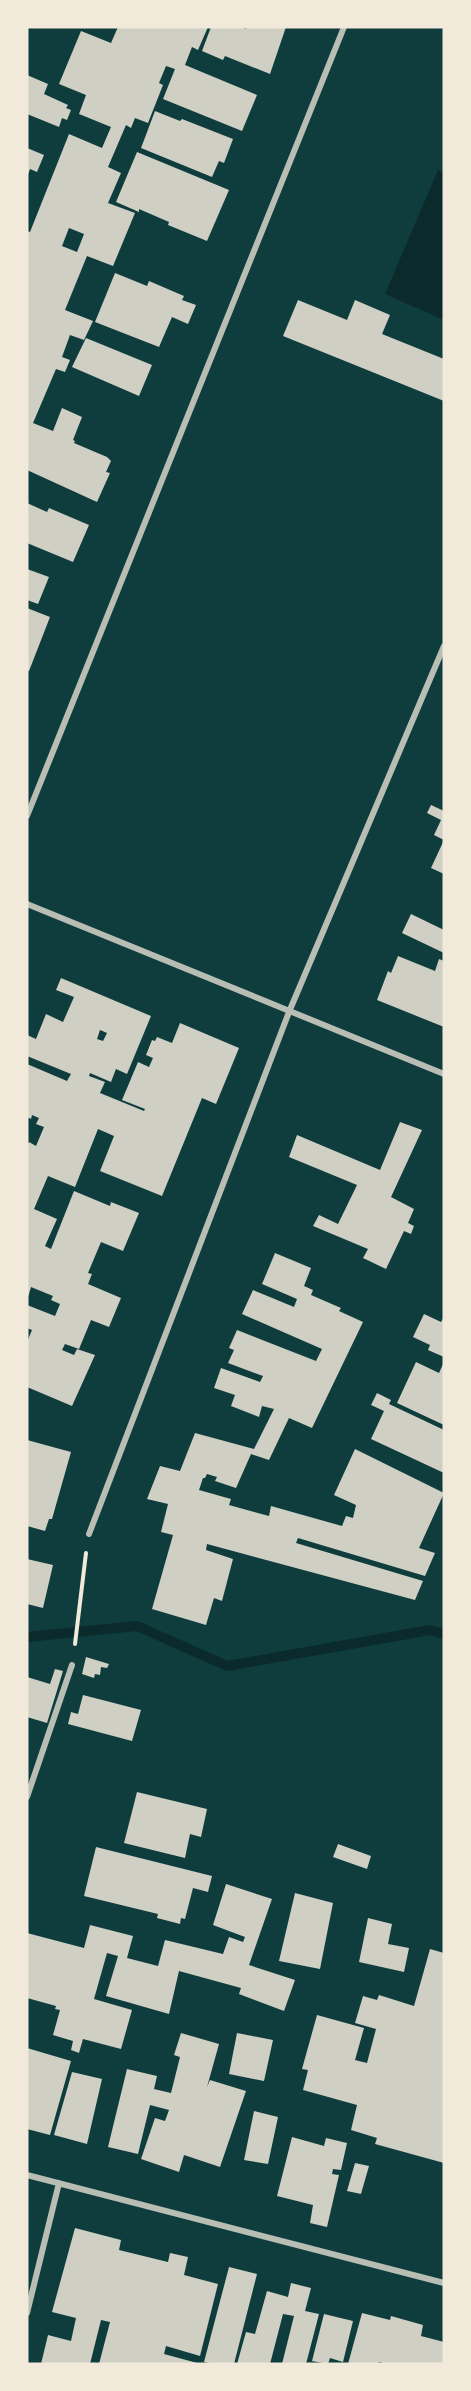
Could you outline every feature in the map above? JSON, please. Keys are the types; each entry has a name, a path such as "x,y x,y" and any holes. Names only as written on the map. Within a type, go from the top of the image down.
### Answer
{"street":[{"path":"27,816 344,27"},
{"path":"89,1534 290,1012 444,646"},
{"path":"27,904 444,1074"},
{"path":"27,1797 72,1665"},
{"path":"27,2175 444,2283"},
{"path":"27,2313 59,2183"}],"path":[{"path":"72,1665 89,1534"}],"water":[{"path":"438,170 444,173 444,320 385,294"}],"building":[{"path":"118,27 208,27 198,50 192,47 185,65 257,95 242,131 163,99 175,69 166,66 159,83 163,85 148,123 135,118 131,128 126,125 108,167 121,173 108,203 135,213 113,266 87,256 65,310 93,321 84,340 70,335 62,357 70,360 65,372 56,369 33,423 53,431 62,408 82,417 73,440 74,443 107,457 111,461 106,472 110,473 97,502 27,470 27,231 30,232 69,134 102,148 111,127 79,114 86,95 59,84 81,31 111,43","holes":["69,228 84,234 77,252 62,246"]},
{"path":"211,27 246,29 247,27 286,27 270,74 225,56 223,60 202,51"},
{"path":"27,75 48,84 44,94 68,105 66,108 71,110 67,120 62,118 59,127 27,114"},
{"path":"155,111 233,139 224,163 219,161 212,177 141,148"},
{"path":"27,148 44,155 37,172 30,169 27,177"},
{"path":"137,152 229,190 207,241 168,225 169,222 139,209 139,212 116,202"},
{"path":"115,273 147,286 149,281 184,296 182,300 196,305 188,324 172,317 159,347 95,322"},
{"path":"298,300 347,320 355,300 390,315 382,334 444,359 444,401 283,336"},
{"path":"86,338 152,365 139,396 72,367"},
{"path":"27,503 47,512 49,508 89,525 73,562 27,543"},
{"path":"27,569 49,577 38,604 27,600"},
{"path":"27,608 50,617 29,671 27,671"},
{"path":"431,805 444,811 444,840 434,835 441,820 427,813"},
{"path":"444,840 444,874 431,868"},
{"path":"411,914 444,930 444,953 402,933"},
{"path":"398,956 435,971 439,959 444,961 444,1027 377,1000 388,971 391,973"},
{"path":"61,978 151,1016 127,1074 116,1069 111,1082 90,1073 89,1076 105,1082 100,1093 144,1111 145,1109 122,1100 138,1062 149,1067 153,1058 146,1055 152,1040 155,1041 157,1037 172,1043 180,1023 239,1048 216,1104 202,1098 162,1196 100,1171 114,1136 98,1129 75,1187 48,1176 34,1209 57,1219 45,1246 51,1249 74,1191 110,1206 111,1202 139,1213 123,1251 101,1242 88,1273 92,1274 88,1284 121,1298 109,1327 91,1320 79,1349 65,1344 62,1350 74,1355 77,1349 95,1355 72,1406 27,1387 27,1342 32,1330 27,1328 27,1305 55,1316 60,1304 51,1300 53,1296 31,1287 27,1301 27,1146 29,1142 36,1146 44,1127 36,1124 39,1118 32,1115 31,1119 27,1117 27,1064 67,1081 71,1074 27,1056 27,1035 36,1039 46,1014 63,1022 74,997 56,990","holes":["100,1030 107,1033 103,1041 97,1039"]},
{"path":"400,1122 422,1130 391,1197 414,1209 408,1223 414,1226 411,1234 404,1231 386,1269 363,1258 368,1249 313,1226 319,1215 338,1224 357,1185 289,1157 297,1135 380,1170"},
{"path":"275,1253 311,1268 304,1286 313,1290 311,1295 341,1308 339,1311 363,1322 312,1428 289,1418 269,1460 251,1454 236,1488 215,1481 217,1477 207,1474 199,1490 231,1499 229,1505 269,1516 271,1506 342,1526 346,1516 353,1518 356,1505 334,1495 355,1449 444,1493 419,1548 435,1553 425,1576 298,1538 296,1543 423,1581 415,1600 207,1544 206,1550 233,1559 222,1601 214,1598 206,1625 152,1609 173,1535 161,1532 168,1504 147,1499 160,1466 180,1471 195,1433 254,1449 274,1409 262,1406 259,1417 231,1406 235,1395 214,1388 221,1368 260,1382 263,1376 228,1363 234,1350 229,1348 237,1330 316,1361 322,1349 242,1314 253,1290 294,1307 297,1299 262,1284"},
{"path":"424,1314 441,1322 444,1317 444,1357 428,1350 430,1345 413,1337"},
{"path":"416,1362 439,1373 444,1362 444,1425 397,1403"},
{"path":"377,1393 391,1400 389,1404 444,1430 444,1473 371,1439 384,1411 371,1405"},
{"path":"27,1440 71,1452 52,1519 49,1519 45,1531 27,1526"},
{"path":"27,1559 53,1565 43,1608 27,1604"},
{"path":"86,1657 109,1664 107,1668 101,1667 100,1675 95,1674 94,1678 82,1674"},
{"path":"55,1669 63,1671 47,1723 27,1717 27,1677 50,1684"},
{"path":"83,1695 141,1710 132,1741 68,1724 71,1712 78,1714"},
{"path":"137,1792 207,1809 201,1837 190,1834 185,1858 124,1843"},
{"path":"338,1844 371,1856 367,1869 333,1857"},
{"path":"96,1847 212,1876 208,1892 193,1888 185,1919 181,1918 180,1924 157,1918 158,1914 84,1896"},
{"path":"226,1884 272,1899 249,1965 295,1980 284,2011 239,1994 241,1988 179,1971 169,2014 106,1996 118,1956 107,1953 94,1999 132,2010 121,2049 83,2039 79,2053 71,2050 73,2041 53,2035 60,2010 55,2009 56,2006 27,1998 27,1933 84,1948 90,1925 133,1936 127,1958 158,1966 165,1940 223,1954 229,1937 243,1942 245,1937 213,1925"},
{"path":"295,1893 333,1903 320,1969 279,1961"},
{"path":"368,1918 392,1924 388,1944 409,1948 404,1972 359,1962"},
{"path":"430,1949 444,1953 444,2163 375,2144 377,2138 351,2130 357,2105 303,2090 308,2070 302,2069 317,2015 364,2028 355,2060 367,2063 376,2029 355,2023 363,1996 377,2000 379,1995 414,2006"},
{"path":"181,2033 219,2044 207,2087 210,2080 246,2091 220,2167 184,2155 179,2172 141,2159 155,2118 165,2121 169,2110 150,2105 138,2154 108,2147 127,2069 157,2076 154,2089 171,2093 180,2057 174,2055"},
{"path":"237,2033 273,2040 264,2081 229,2074"},
{"path":"27,2048 71,2061 50,2135 27,2129"},
{"path":"72,2072 102,2079 87,2144 54,2135"},
{"path":"254,2111 278,2117 268,2164 244,2160"},
{"path":"292,2137 324,2146 326,2138 347,2143 341,2170 333,2169 332,2174 339,2175 327,2227 310,2223 313,2205 277,2196"},
{"path":"355,2163 369,2166 361,2194 347,2191"},
{"path":"75,2228 121,2240 119,2250 168,2262 170,2253 188,2257 184,2275 218,2284 200,2356 166,2346 164,2354 201,2364 99,2364 110,2322 101,2320 90,2364 41,2364 48,2335 71,2341 76,2318 52,2312"},
{"path":"229,2267 257,2274 234,2364 204,2362"},
{"path":"291,2283 311,2288 305,2311 319,2314 306,2364 282,2364 294,2316 283,2314 270,2364 237,2364 246,2332 255,2334 267,2291 288,2297"},
{"path":"362,2313 390,2320 391,2316 423,2325 421,2336 444,2342 444,2364 379,2362 378,2364 348,2364"},
{"path":"324,2314 353,2321 343,2362 330,2358 328,2364 312,2361"}],"waterway":[{"path":"27,1637 137,1626 227,1666 430,1630 444,1634"}]}
